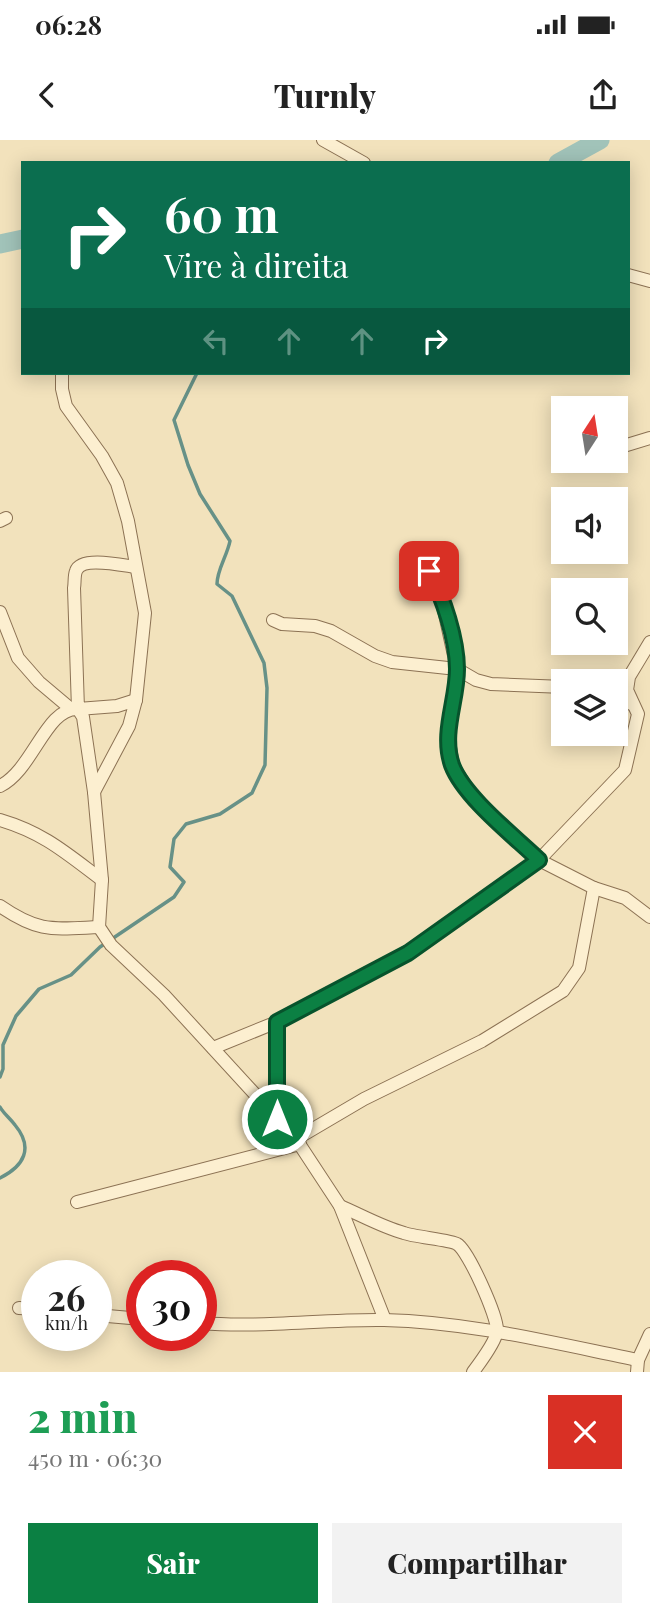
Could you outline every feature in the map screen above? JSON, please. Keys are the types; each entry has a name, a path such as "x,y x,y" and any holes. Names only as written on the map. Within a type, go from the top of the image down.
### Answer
{"street":[{"path":"323,140 360,161"},
{"path":"630,276 650,281"},
{"path":"62,375 61,389 66,406 102,456 117,483 128,522 145,613 136,700 129,726 94,792"},
{"path":"628,445 650,438"},
{"path":"418,550 440,592 457,669 448,735 453,765 473,797 539,860 594,888 625,898 650,917"},
{"path":"74,709 76,570 81,564 90,562 135,566"},
{"path":"0,612 18,658 39,682 83,717 94,792 102,880 101,930 111,945 164,995 298,1142 340,1206 384,1320"},
{"path":"273,620 282,624 316,626 331,631 374,656 392,662 457,669 476,680 491,684 551,686"},
{"path":"213,1048 277,1022 408,953 539,860 625,770 640,711 627,690 629,677 650,642"},
{"path":"0,786 25,766 48,726 62,712 117,706 136,700"},
{"path":"0,820 23,827 47,839 102,880"},
{"path":"77,1202 298,1142 364,1099 482,1041 563,991 579,968 594,888"},
{"path":"0,906 28,924 42,928 101,930"},
{"path":"277,1022 277,1119"},
{"path":"340,1206 402,1233 457,1244 483,1287 497,1331 481,1362 472,1372"},
{"path":"217,1324 384,1320 497,1331 638,1366 650,1334"}],"waterway":[{"path":"562,161 600,140"},
{"path":"0,244 21,239"},
{"path":"0,1077 3,1069 3,1045 16,1016 39,989 71,975 100,947 174,897 184,882 170,867 174,839 186,824 220,814 252,793 265,765 267,688 264,663 232,596 217,584 230,541 200,494 174,420 196,375"},
{"path":"0,1107 21,1133 25,1149 24,1156 15,1168 0,1178"}],"route":[{"path":"277,1119 277,1022 408,953 539,860 473,797 453,765 448,735 457,669 452,636 440,592 429,571"}]}
